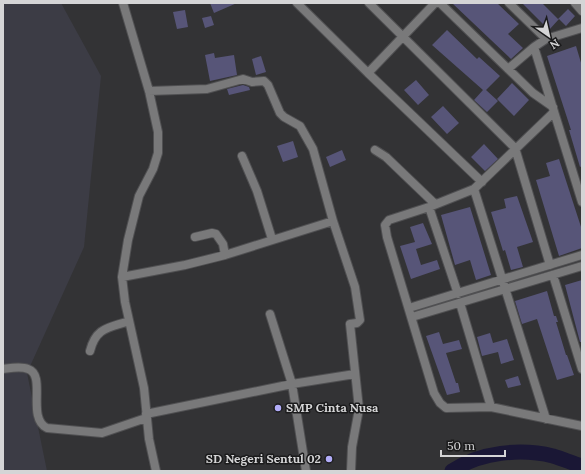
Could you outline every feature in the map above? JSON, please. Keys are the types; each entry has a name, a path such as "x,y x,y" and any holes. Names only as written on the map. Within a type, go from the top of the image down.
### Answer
{"street":[{"path":"123,3 149,91 158,132 158,153 153,169 138,196 128,240 122,277 129,321 144,388 146,416 156,471"},
{"path":"297,3 482,182"},
{"path":"369,3 515,148 550,265"},
{"path":"368,73 435,3"},
{"path":"440,3 533,94 554,110"},
{"path":"510,3 546,39"},
{"path":"575,3 582,11"},
{"path":"508,69 546,39 582,29"},
{"path":"534,47 582,202"},
{"path":"149,91 207,88 246,78 252,82 266,82 280,113 300,126 313,149 332,221 356,287 360,320 357,323 350,324 359,409 352,447 351,471"},
{"path":"554,110 474,189 432,206 389,220 385,225 387,237 434,393 442,406 453,409 491,407 582,426"},
{"path":"375,150 386,157 432,206 458,294"},
{"path":"242,156 255,186 272,239"},
{"path":"474,189 546,419"},
{"path":"122,277 185,265 225,255 332,221"},
{"path":"195,237 212,233 216,234 222,244 225,255"},
{"path":"409,308 582,255"},
{"path":"412,317 582,266"},
{"path":"553,275 582,369"},
{"path":"460,303 491,407"},
{"path":"270,314 292,384 306,471"},
{"path":"90,351 93,339 97,334 129,321"},
{"path":"3,368 25,368 32,371 36,378 38,417 43,426 47,428 102,433 146,416 292,384 355,374"}],"shaded area":[{"path":"3,3 61,3 101,76 84,247 27,373 47,471 3,471"}],"building":[{"path":"210,3 237,3 214,13"},
{"path":"452,3 497,3 519,24 508,34 523,48 511,59"},
{"path":"522,3 542,3 558,19 568,9 575,16 566,26 559,19 549,30"},
{"path":"185,10 188,27 177,29 173,12"},
{"path":"211,16 214,25 205,28 202,18"},
{"path":"447,30 477,59 479,57 500,76 486,90 498,101 487,112 474,100 483,90 432,45"},
{"path":"576,46 582,66 582,166 580,167 569,130 571,130 547,56"},
{"path":"214,53 215,58 234,55 237,75 210,81 205,55"},
{"path":"261,56 266,72 256,75 252,59"},
{"path":"416,80 429,95 418,105 404,90"},
{"path":"512,83 529,100 514,116 497,99"},
{"path":"243,85 249,87 250,90 229,95 227,89"},
{"path":"443,106 459,123 447,134 431,117"},
{"path":"293,141 298,157 283,162 277,146"},
{"path":"484,144 498,159 485,171 471,157"},
{"path":"342,150 346,160 330,167 326,157"},
{"path":"559,159 582,230 582,248 559,256 536,180 550,176 546,163"},
{"path":"517,196 533,242 517,247 523,267 511,270 505,250 503,251 491,212 506,208 504,199"},
{"path":"470,207 491,275 476,280 470,260 455,265 441,215"},
{"path":"423,223 432,244 416,249 421,265 437,260 440,269 411,279 400,246 415,242 410,227"},
{"path":"582,280 582,342 580,342 565,285"},
{"path":"547,291 554,316 556,316 558,322 556,322 566,355 574,375 557,380 537,319 522,324 515,301"},
{"path":"439,332 443,344 459,340 462,349 446,353 460,392 447,395 426,336"},
{"path":"490,333 493,343 507,339 514,360 501,364 498,352 482,356 477,337"},
{"path":"518,376 521,385 508,388 505,380"}],"waterway":[{"path":"452,471 463,465 488,456 514,452 528,452 553,456 582,466"}],"place":[{"name":"SMP Cinta Nusa","path":"278,408"},
{"name":"SD Negeri Sentul 02","path":"329,459"}]}
